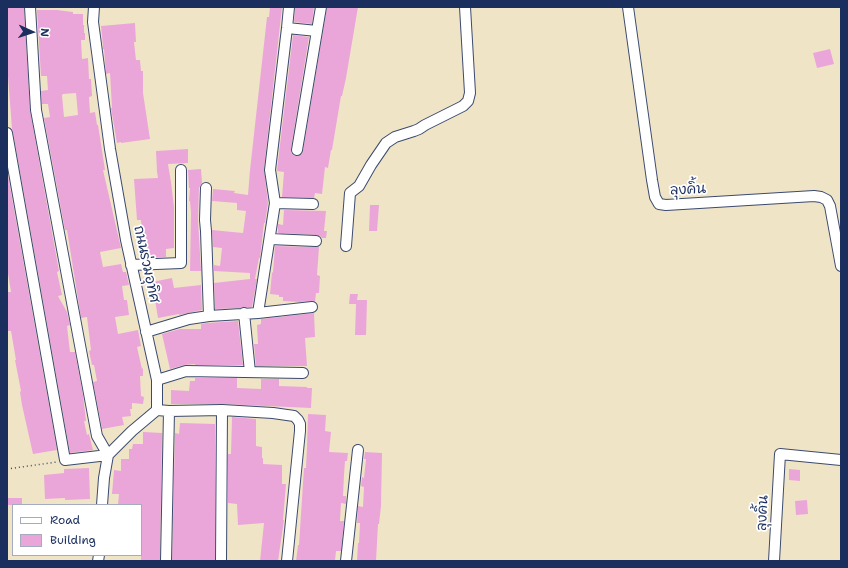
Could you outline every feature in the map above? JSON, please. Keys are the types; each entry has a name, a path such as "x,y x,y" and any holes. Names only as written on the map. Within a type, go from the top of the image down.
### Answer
{"street":[{"path":"30,7 36,110 96,436 108,455"},
{"name":"ถนนร่วมอุทิศ","path":"94,7 93,22 110,149 131,265 156,380 157,410"},
{"path":"258,313 275,203 270,170 288,28 289,7"},
{"path":"297,150 321,7"},
{"path":"346,246 350,193 359,186 386,143 395,137 419,129 463,106 468,101 470,93 465,7"},
{"name":"ลุงคิ้น","path":"628,7 652,180 655,197 659,204 666,206 814,196 822,197 830,206 841,266"},
{"path":"288,28 317,31"},
{"path":"7,133 65,460 108,455"},
{"path":"131,265 181,263 181,170"},
{"path":"206,188 205,220 210,316"},
{"path":"275,203 313,204"},
{"path":"270,239 316,241"},
{"path":"146,332 188,319 312,307"},
{"path":"244,313 250,372"},
{"path":"156,380 186,371 303,373"},
{"path":"102,504 104,478 108,455 132,431 157,410 222,410 292,416 299,422 300,431 287,561"},
{"path":"221,561 222,410"},
{"path":"166,561 169,411"},
{"path":"346,561 358,450"},
{"name":"ลุงคิ้น","path":"774,561 780,454 841,460"}],"path":[{"path":"7,469 65,460"}],"building":[{"path":"7,7 24,7 30,110 59,271 57,272 62,295 58,296 67,312 70,325 67,326 70,352 75,352 83,395 86,421 84,421 87,435 89,434 93,450 70,453 12,129 7,63"},
{"path":"270,7 282,7 264,169 268,203 260,258 255,279 257,279 252,307 215,309 214,283 250,279 250,273 214,271 214,265 220,266 222,248 213,247 212,230 243,233 246,211 237,210 237,203 212,201 213,189 235,191 234,193 248,195 267,17 269,17"},
{"path":"295,7 314,7 312,24 294,22"},
{"path":"327,7 358,7 332,150 328,168 325,167 322,194 315,193 314,198 282,197 284,172 277,170 293,35 309,37 291,149 293,155 296,156 302,154 303,151"},
{"path":"37,10 57,10 73,12 73,14 83,14 85,40 81,40 82,59 88,58 89,79 91,79 92,96 89,97 90,113 95,112 98,125 105,170 103,170 121,248 100,252 103,267 121,264 123,272 126,272 129,285 122,286 124,300 127,300 129,315 115,317 118,334 138,330 141,346 137,347 142,369 143,368 143,376 140,376 141,396 144,397 143,404 132,403 132,409 130,409 131,416 122,417 124,425 102,429 93,382 97,381 94,365 92,365 89,351 91,350 87,317 81,318 67,230 65,230 44,118 50,117 48,104 42,104 41,91 48,90 47,76 41,76","holes":["76,93 78,115 64,117 63,94"]},
{"path":"135,23 136,42 134,42 136,60 140,60 141,71 143,71 143,93 150,139 117,143 111,108 110,73 106,74 101,26"},
{"path":"830,49 834,64 817,68 813,53"},
{"path":"188,149 188,163 168,164 174,207 174,248 166,249 166,257 144,258 141,220 137,220 134,179 158,178 156,151"},
{"path":"201,169 202,183 199,188 198,220 201,271 190,271 191,213 188,170"},
{"path":"7,170 57,450 33,454 22,405 11,331 7,331 7,292 11,292 7,267"},
{"path":"370,205 379,205 377,231 369,231"},
{"path":"284,210 326,211 324,231 327,231 326,238 316,235 278,233 278,224 283,225"},
{"path":"275,246 319,247 317,275 320,276 319,293 316,293 315,302 283,301 283,297 270,294"},
{"path":"172,278 174,288 201,285 202,310 158,318 152,282"},
{"path":"350,294 358,294 357,300 367,300 366,335 355,335 356,304 349,304"},
{"path":"314,313 315,337 305,338 307,366 256,366 254,344 258,344 257,325 261,324 261,319"},
{"path":"238,321 243,365 195,364 170,369 162,334 180,329 201,329 201,324"},
{"path":"195,378 237,378 237,388 261,389 261,379 279,379 279,386 312,388 311,408 222,404 171,404 171,390 189,391 190,381 195,381"},
{"path":"308,414 326,415 325,431 331,432 329,452 348,453 347,461 345,461 343,496 346,496 346,504 341,503 340,521 344,521 341,551 336,551 335,561 296,561 299,545 304,468 306,468"},
{"path":"232,417 256,419 256,446 262,447 263,464 282,465 282,484 286,484 284,520 278,561 260,561 264,523 238,525 237,504 228,503 228,454 231,454"},
{"path":"180,423 215,424 215,561 172,561 175,433 179,434"},
{"path":"143,432 162,433 160,561 141,561 142,504 118,504 119,494 112,494 114,470 121,471 121,459 129,459 129,449 132,449 133,444 143,444"},
{"path":"365,452 382,453 381,506 378,524 376,561 357,561 360,523 357,523 358,506 363,507 364,487 361,486 362,477 364,478 366,459 364,459"},
{"path":"89,468 90,499 45,499 44,475 64,473 64,469"},
{"path":"789,469 800,470 800,481 789,480"},
{"path":"7,498 22,498 22,504 7,505"},
{"path":"807,500 808,514 796,515 795,501"}]}
